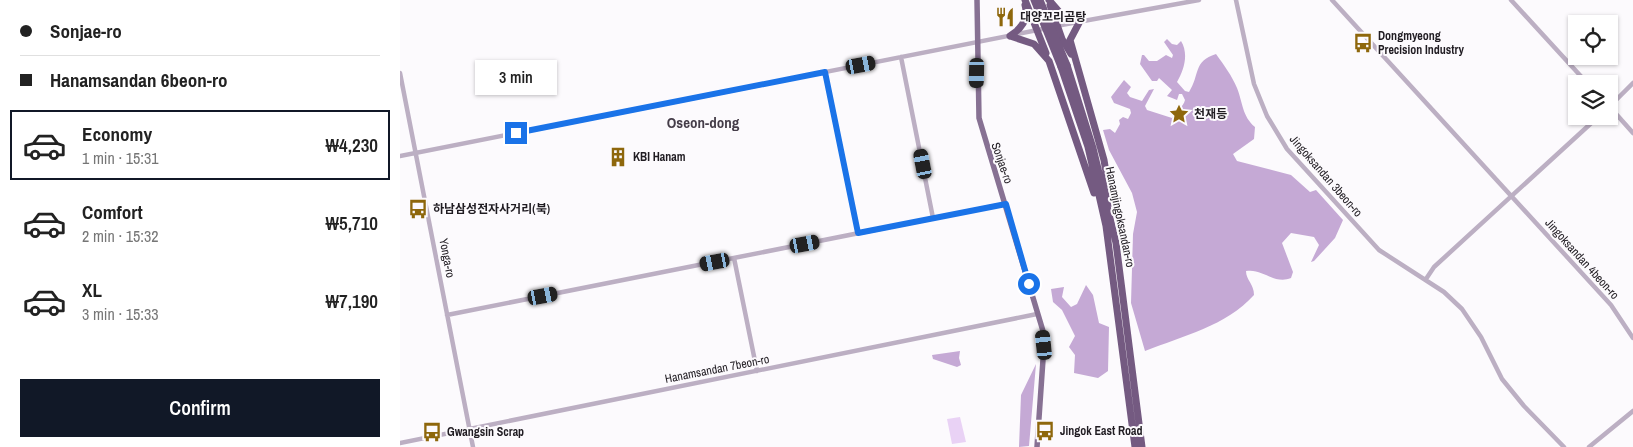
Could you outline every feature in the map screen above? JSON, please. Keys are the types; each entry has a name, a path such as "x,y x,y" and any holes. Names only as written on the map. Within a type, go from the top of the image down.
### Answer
{"highway":[{"path":"1025,0 1078,142 1112,244"},
{"path":"1010,36 1020,29 1024,22 1025,0"},
{"name":"Hanamjingoksandan-ro","path":"1034,0 1064,66"},
{"name":"Hanamjingoksandan-ro","path":"1040,0 1096,157 1131,348 1142,447"},
{"path":"1048,0 1062,15 1080,21 1070,40 1104,160 1112,244"},
{"path":"1048,0 1075,61"},
{"path":"1010,36 1034,44 1049,61"},
{"name":"Hanamjingoksandan-ro","path":"1112,244 1135,447"}],"main road":[{"name":"Sonjae-ro","path":"977,0 979,118 983,136 1006,204 1044,345 1037,447"}],"street":[{"path":"400,156 1080,21 1178,2 1199,0"},
{"name":"Jingoksandan 3beon-ro","path":"1236,0 1254,84 1267,116 1283,143 1379,250 1400,265 1426,279"},
{"path":"1332,0 1512,197"},
{"path":"1511,0 1580,75"},
{"path":"901,57 933,218"},
{"path":"825,72 858,233"},
{"name":"Yonga-ro","path":"400,73 473,447"},
{"path":"1618,98 1633,83"},
{"path":"1618,117 1633,133"},
{"path":"1564,447 1524,406 1502,379 1481,337 1462,309 1426,279 1434,267 1589,125"},
{"name":"Jingoksandan 4beon-ro","path":"1512,197 1611,306 1633,338"},
{"path":"447,314 1006,204"},
{"path":"734,258 757,371"},
{"name":"Hanamsandan 7beon-ro","path":"400,443 1037,314"},
{"path":"1589,447 1633,411"}],"shaded area":[{"path":"1167,39 1172,44 1177,45 1181,41 1185,51 1185,62 1177,82 1185,91 1189,92 1198,69 1204,60 1216,54 1230,75 1237,88 1245,114 1255,127 1254,139 1233,154 1237,161 1291,175 1310,192 1316,190 1343,220 1335,238 1314,261 1311,262 1319,245 1314,237 1291,233 1282,243 1293,272 1291,278 1285,280 1258,272 1246,271 1254,295 1243,306 1203,329 1145,351 1131,303 1133,234 1137,212 1132,193 1109,150 1103,130 1110,129 1115,133 1120,124 1119,120 1123,117 1128,119 1131,113 1130,109 1114,103 1111,97 1124,80 1131,87 1127,93 1130,97 1142,101 1149,90 1154,89 1145,106 1147,110 1172,118 1183,105 1185,100 1182,94 1179,94 1177,100 1167,96 1172,90 1159,78 1157,81 1152,81 1140,64 1142,55 1149,61 1157,61 1166,55 1172,58 1173,55 1164,42"},
{"path":"1086,285 1093,295 1099,323 1109,327 1108,371 1098,378 1074,373 1075,355 1069,347 1075,336 1062,310 1053,302 1051,289 1064,287 1062,297 1071,307 1077,304"},
{"path":"960,351 961,365 957,367 933,359 932,355"},
{"path":"1036,364 1029,446 1019,447 1021,395"},
{"path":"960,417 966,442 952,444 947,419"}],"place":[{"name":"대양꼬리곰탕","path":"1005,17"},
{"name":"Dongmyeong Precision Industry","path":"1363,43"},
{"name":"천재등","path":"1179,114"},
{"name":"KBI Hanam","path":"618,157"},
{"name":"하남삼성전자사거리(북)","path":"418,209"},
{"name":"Jingok East Road","path":"1045,431"},
{"name":"Gwangsin Scrap","path":"432,432"}],"district":[{"name":"Oseon-dong","path":"703,122"}],"route":[{"path":"516,133 825,72 858,233 1006,204 1029,284"}]}
